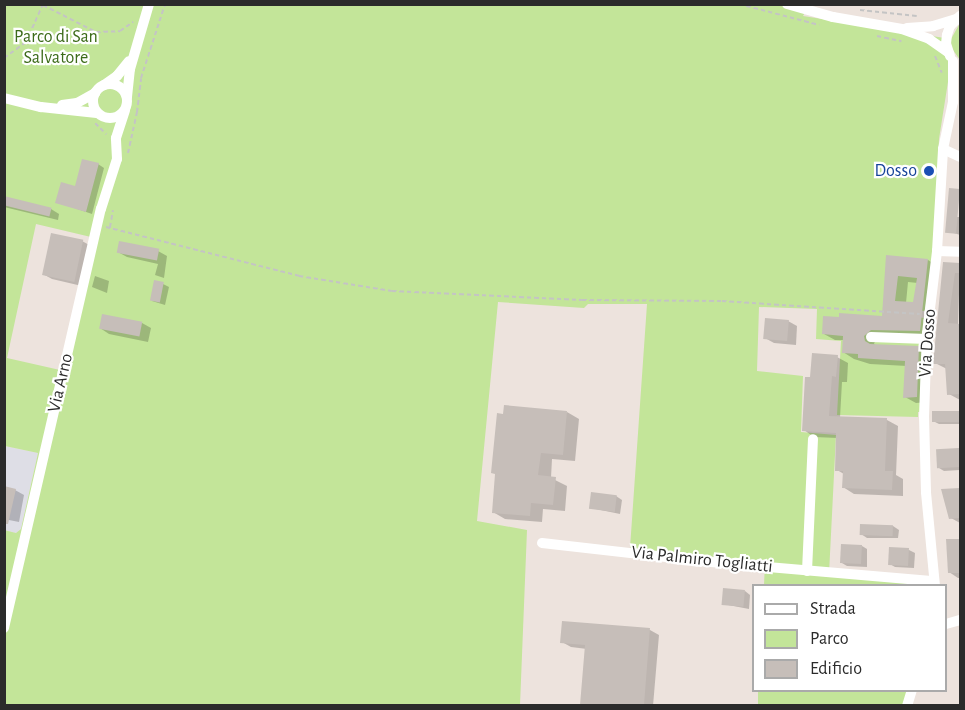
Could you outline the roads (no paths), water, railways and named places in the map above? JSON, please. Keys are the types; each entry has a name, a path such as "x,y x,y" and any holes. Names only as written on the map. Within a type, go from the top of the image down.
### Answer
{"street":[{"path":"4,98 97,117 116,118 125,110 127,79 149,4"},
{"path":"786,4 800,9 902,29 925,37 954,60"},
{"path":"902,29 933,26 959,18"},
{"name":"Via Dosso","path":"934,583 926,492 924,417 927,339 943,149 957,88 954,60 947,35 959,18"},
{"path":"41,107 77,103 95,93 117,76 135,51"},
{"path":"104,85 118,86 127,97"},
{"path":"95,93 93,103 97,117 112,138"},
{"name":"Via Arno","path":"4,628 101,209 117,159 112,138 125,110"},
{"path":"943,149 960,157"},
{"path":"936,251 960,252"},
{"path":"871,336 927,339"},
{"path":"807,571 813,439"},
{"name":"Via Palmiro Togliatti","path":"542,543 934,583"}],"place":[{"name":"Dosso","path":"929,171"}],"park label":[{"name":"Parco di San Salvatore","path":"56,48"}]}
